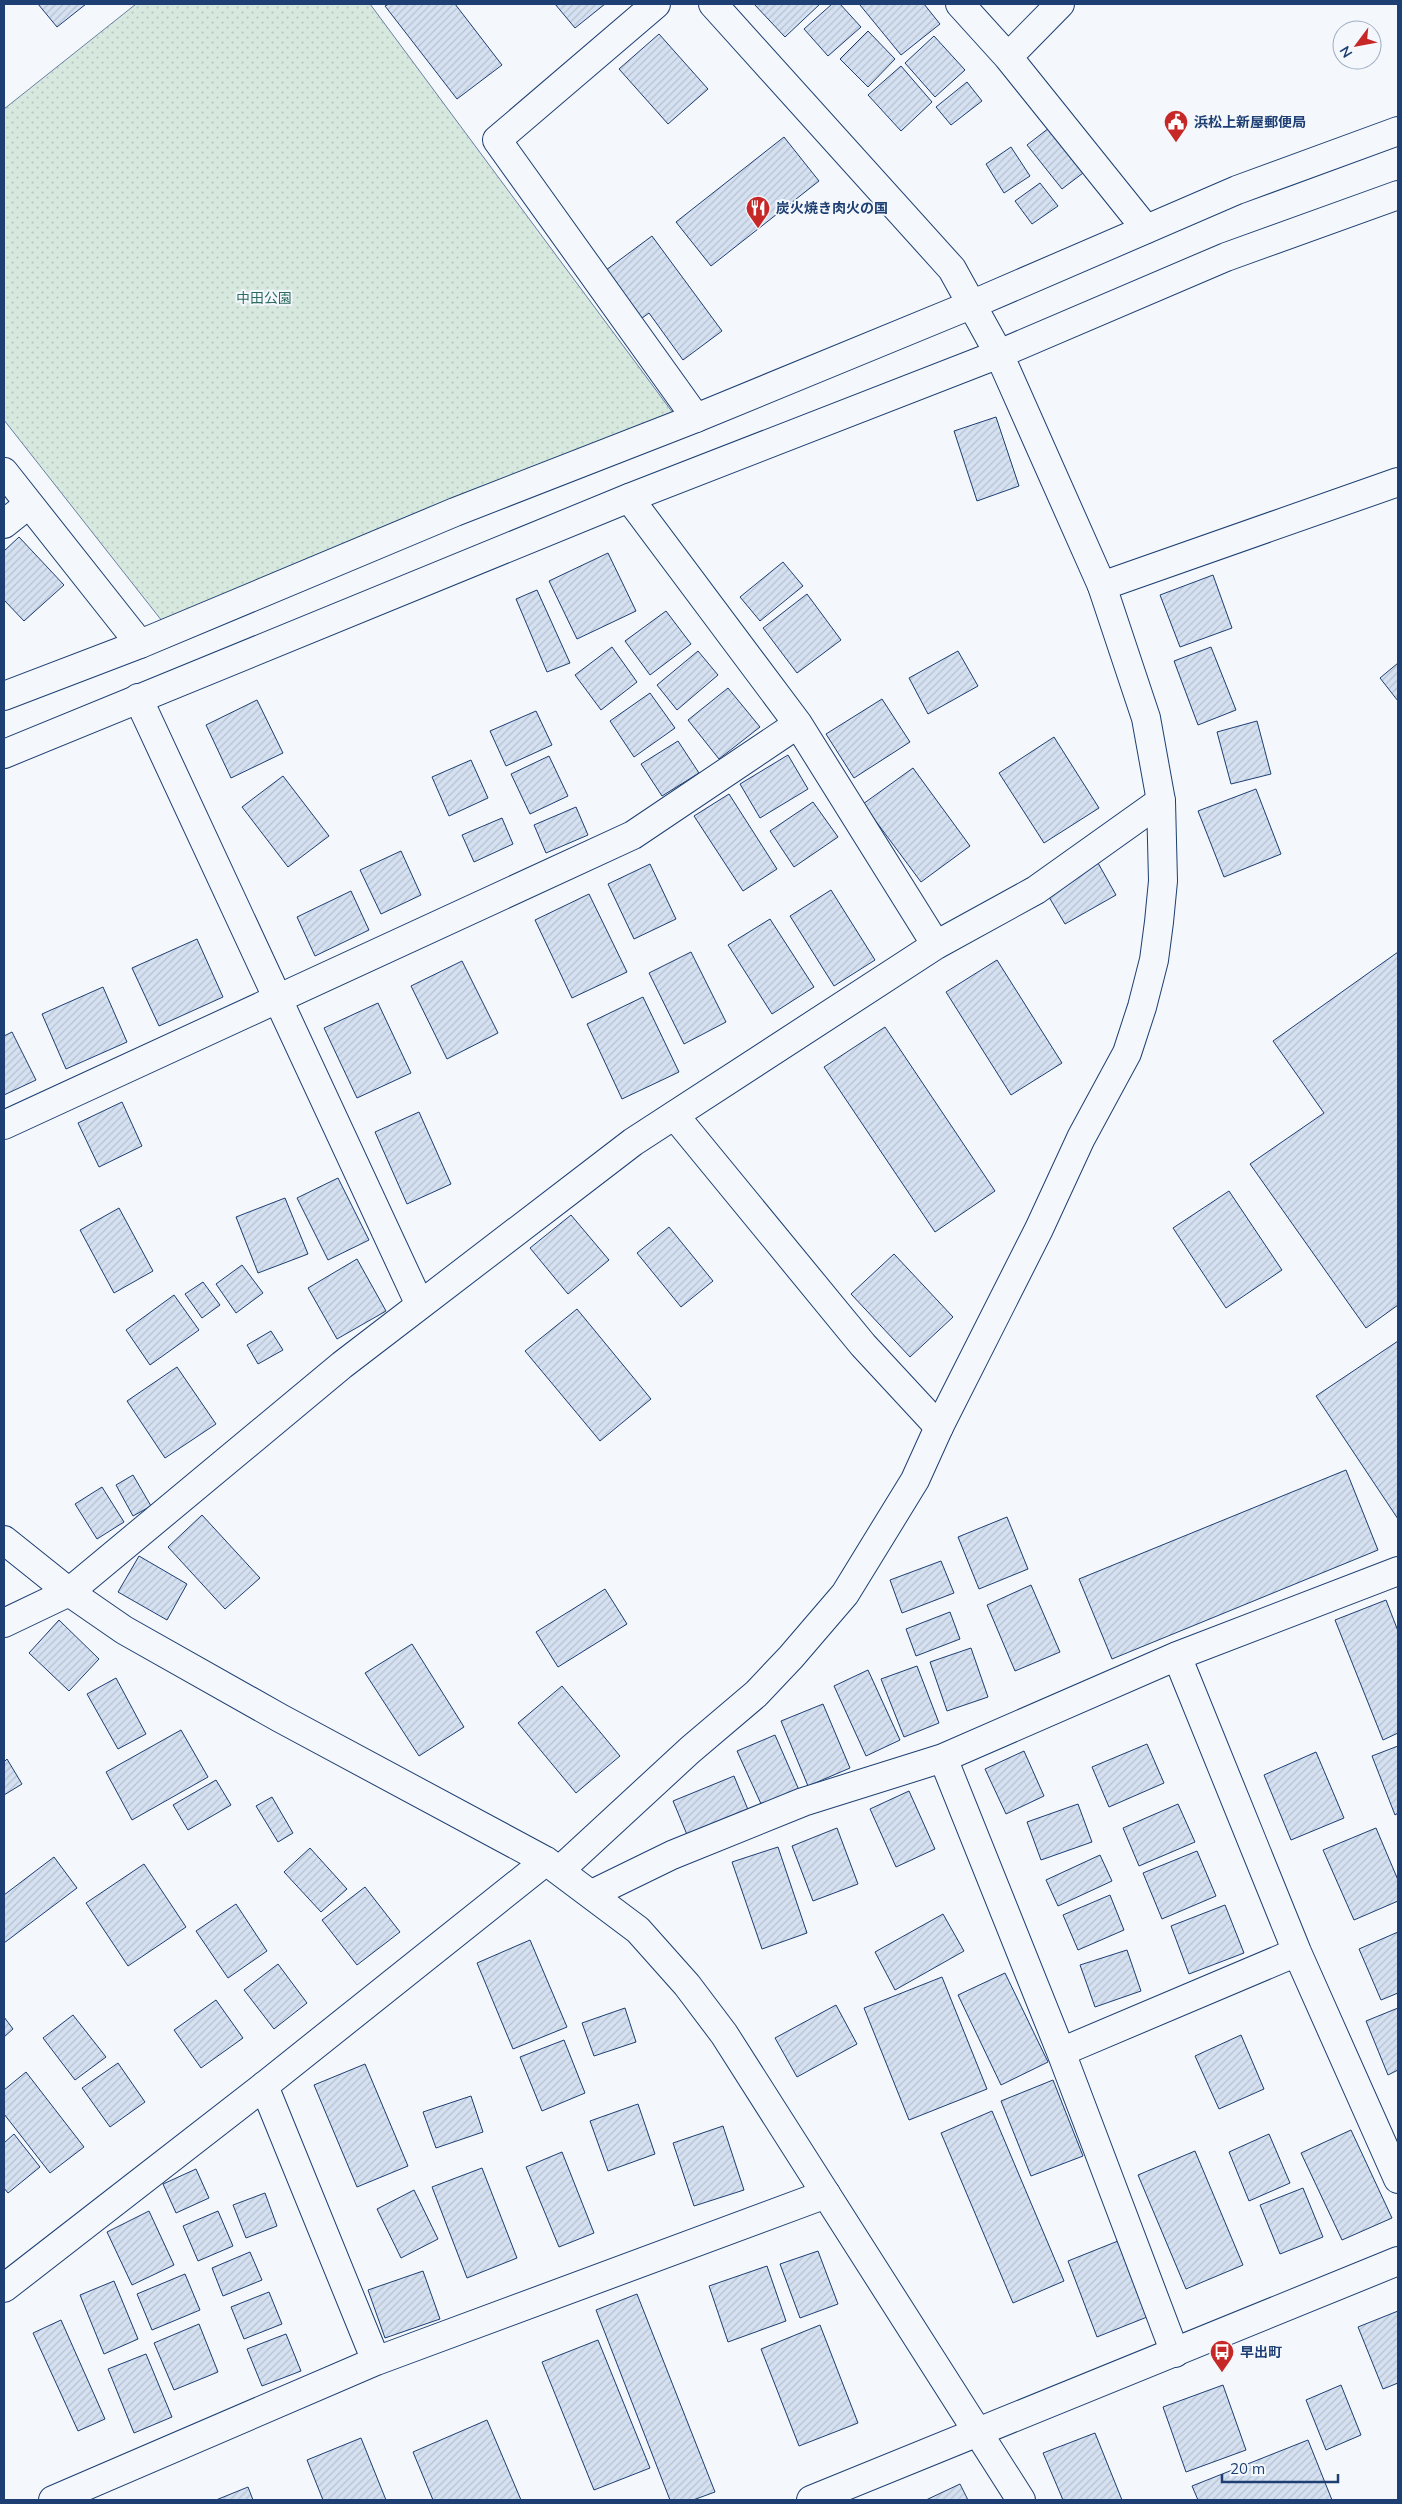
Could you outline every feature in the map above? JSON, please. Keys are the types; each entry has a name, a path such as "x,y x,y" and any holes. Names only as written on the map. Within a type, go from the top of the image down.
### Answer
{"street":[{"path":"656,4 497,140 696,418"},
{"path":"4,2288 553,1865 756,1694 826,1618 845,1594 915,1480 939,1427 1039,1229 1081,1138 1127,1053 1142,1007 1154,960 1160,922 1163,881 1161,801 1146,718 1102,586 999,354 952,269 713,4"},
{"path":"960,4 1008,57 1146,229"},
{"path":"1008,57 1060,4"},
{"path":"4,696 140,644 455,512 696,418 973,304 1237,190 1398,131"},
{"path":"4,754 629,498 999,354 1226,257 1398,195"},
{"path":"4,472 140,644"},
{"path":"1102,586 1398,482"},
{"path":"629,498 798,724 936,945"},
{"path":"4,524 29,504"},
{"path":"138,698 420,1305"},
{"path":"4,1125 633,835 798,724"},
{"path":"4,1623 68,1592 342,1365 633,1142 936,945 1036,890 1161,801"},
{"path":"674,1116 863,1345 939,1427"},
{"path":"4,1540 68,1592 124,1630 272,1714 553,1865 638,1930 687,1985 724,2034 1021,2500"},
{"path":"592,1894 672,1855 803,1802 943,1758 1177,1656 1398,1571"},
{"path":"1177,1656 1297,1952 1398,2179"},
{"path":"943,1758 1061,2052 1175,2353"},
{"path":"1061,2052 1297,1952"},
{"path":"264,2086 376,2361"},
{"path":"53,2500 376,2361 826,2194"},
{"path":"811,2500 1398,2261"}],"green space":[{"name":"中田公園","path":"136,4 370,4 673,413 162,621 4,420 4,109"}],"building":[{"path":"38,4 86,4 57,27"},
{"path":"389,4 455,4 502,65 457,99 385,6"},
{"path":"555,4 605,4 575,28"},
{"path":"754,4 820,4 785,37"},
{"path":"832,4 840,4 861,27 828,56 804,29"},
{"path":"924,4 940,24 901,55 860,5"},
{"path":"868,31 895,59 868,87 840,59"},
{"path":"659,34 708,89 668,124 619,69"},
{"path":"934,36 965,70 935,97 905,63"},
{"path":"901,66 932,102 901,131 868,95"},
{"path":"967,82 982,101 951,125 936,107"},
{"path":"1049,128 1083,173 1062,189 1027,145"},
{"path":"784,137 819,181 711,266 676,222"},
{"path":"1011,147 1030,176 1004,193 986,164"},
{"path":"1040,183 1058,206 1032,224 1015,201"},
{"path":"652,236 722,331 683,360 649,313 638,321 602,273"},
{"path":"996,417 1019,486 977,501 954,431"},
{"path":"19,537 64,585 24,621 4,600 4,551"},
{"path":"608,553 636,611 577,639 549,581"},
{"path":"783,562 803,586 760,621 740,597"},
{"path":"1213,575 1232,628 1180,647 1160,595"},
{"path":"537,590 570,663 547,672 516,599"},
{"path":"807,594 841,640 797,673 763,628"},
{"path":"666,611 691,644 650,675 625,641"},
{"path":"612,647 637,682 601,710 575,675"},
{"path":"1211,647 1236,710 1198,725 1174,661"},
{"path":"698,651 718,675 677,710 657,685"},
{"path":"958,651 978,686 928,714 909,678"},
{"path":"1398,663 1398,701 1380,678"},
{"path":"728,688 760,727 719,759 688,720"},
{"path":"650,693 675,728 634,757 610,721"},
{"path":"882,699 910,742 854,778 826,734"},
{"path":"257,700 283,753 231,778 206,725"},
{"path":"536,711 552,745 506,766 490,731"},
{"path":"1257,721 1271,774 1231,784 1217,732"},
{"path":"1054,737 1099,808 1044,843 999,773"},
{"path":"678,741 699,773 662,796 641,764"},
{"path":"788,755 808,789 760,818 740,784"},
{"path":"549,756 568,796 530,814 511,774"},
{"path":"471,760 488,798 449,816 432,777"},
{"path":"913,768 970,846 921,882 863,804"},
{"path":"283,776 329,836 288,867 242,807"},
{"path":"1256,789 1281,854 1224,877 1198,811"},
{"path":"729,794 777,869 743,891 694,816"},
{"path":"813,802 838,837 794,867 770,831"},
{"path":"576,807 588,835 546,853 534,825"},
{"path":"502,818 513,844 474,862 462,835"},
{"path":"401,851 421,895 381,914 360,870"},
{"path":"1098,863 1116,895 1065,924 1046,892"},
{"path":"650,864 676,919 634,939 608,884"},
{"path":"831,890 875,960 834,986 790,916"},
{"path":"351,891 369,930 315,956 297,917"},
{"path":"589,894 627,972 572,998 535,920"},
{"path":"770,919 814,987 772,1014 728,945"},
{"path":"197,939 223,997 159,1026 132,968"},
{"path":"691,952 726,1022 684,1044 649,973"},
{"path":"1398,952 1398,1305 1366,1328 1250,1164 1324,1113 1273,1041"},
{"path":"997,960 1062,1063 1011,1095 946,992"},
{"path":"462,961 498,1033 447,1059 411,986"},
{"path":"103,987 127,1042 66,1069 42,1014"},
{"path":"643,997 679,1072 622,1099 587,1024"},
{"path":"378,1003 411,1073 357,1098 324,1028"},
{"path":"885,1027 995,1191 935,1232 824,1067"},
{"path":"12,1032 36,1080 4,1095 4,1036"},
{"path":"122,1102 142,1146 99,1167 78,1123"},
{"path":"419,1112 451,1184 407,1204 375,1132"},
{"path":"338,1178 369,1240 328,1260 297,1198"},
{"path":"1229,1191 1282,1270 1226,1308 1173,1228"},
{"path":"285,1198 308,1254 258,1273 236,1217"},
{"path":"119,1208 153,1271 114,1293 80,1230"},
{"path":"571,1215 609,1260 568,1294 530,1248"},
{"path":"669,1227 713,1281 681,1307 637,1253"},
{"path":"894,1254 953,1317 910,1357 851,1294"},
{"path":"357,1259 386,1311 337,1339 308,1288"},
{"path":"242,1265 263,1293 236,1313 216,1284"},
{"path":"203,1282 220,1305 202,1318 185,1294"},
{"path":"174,1295 199,1330 150,1365 126,1330"},
{"path":"577,1309 651,1399 600,1441 525,1351"},
{"path":"271,1331 283,1350 258,1364 247,1345"},
{"path":"1398,1341 1398,1519 1316,1396"},
{"path":"177,1367 216,1424 165,1458 127,1401"},
{"path":"1346,1470 1378,1550 1112,1659 1079,1579"},
{"path":"133,1475 151,1506 133,1516 116,1485"},
{"path":"102,1487 124,1522 97,1539 75,1504"},
{"path":"202,1515 260,1578 225,1609 168,1547"},
{"path":"1007,1517 1028,1569 979,1589 958,1537"},
{"path":"139,1556 187,1584 167,1620 118,1592"},
{"path":"941,1561 954,1593 902,1613 890,1580"},
{"path":"1031,1585 1060,1652 1015,1671 987,1605"},
{"path":"605,1589 627,1624 558,1667 536,1632"},
{"path":"1386,1600 1398,1631 1398,1733 1383,1740 1335,1620"},
{"path":"950,1612 960,1639 916,1656 906,1629"},
{"path":"59,1620 99,1659 69,1691 29,1653"},
{"path":"412,1644 464,1727 419,1756 365,1673"},
{"path":"971,1648 988,1697 947,1711 930,1662"},
{"path":"917,1666 939,1723 904,1737 881,1679"},
{"path":"868,1670 900,1740 866,1756 834,1686"},
{"path":"116,1678 146,1734 118,1749 87,1694"},
{"path":"562,1686 620,1756 576,1793 518,1723"},
{"path":"823,1704 850,1768 808,1786 781,1721"},
{"path":"181,1730 208,1777 132,1820 106,1772"},
{"path":"775,1735 799,1790 762,1806 737,1751"},
{"path":"1147,1744 1164,1783 1109,1807 1092,1767"},
{"path":"1398,1746 1398,1813 1395,1815 1372,1756"},
{"path":"1024,1751 1044,1796 1006,1814 985,1769"},
{"path":"1316,1752 1344,1818 1291,1840 1264,1775"},
{"path":"7,1759 22,1784 4,1795 4,1762"},
{"path":"734,1776 749,1812 688,1837 673,1801"},
{"path":"216,1780 231,1805 188,1830 173,1805"},
{"path":"909,1791 935,1849 896,1867 870,1809"},
{"path":"272,1797 293,1833 278,1842 256,1806"},
{"path":"1078,1804 1092,1842 1041,1860 1027,1822"},
{"path":"1178,1804 1195,1842 1139,1866 1123,1828"},
{"path":"837,1828 858,1884 813,1901 792,1846"},
{"path":"1376,1828 1398,1880 1398,1901 1354,1920 1323,1850"},
{"path":"778,1847 807,1933 762,1949 732,1862"},
{"path":"310,1848 347,1889 321,1912 284,1872"},
{"path":"1197,1851 1216,1896 1162,1919 1143,1873"},
{"path":"1100,1855 1112,1881 1058,1906 1046,1880"},
{"path":"54,1857 77,1888 4,1943 4,1895"},
{"path":"144,1864 186,1927 128,1966 86,1903"},
{"path":"365,1887 400,1932 357,1965 322,1920"},
{"path":"1110,1895 1124,1930 1078,1950 1063,1915"},
{"path":"236,1904 267,1951 228,1978 196,1931"},
{"path":"1225,1905 1244,1953 1189,1974 1171,1926"},
{"path":"943,1914 964,1951 895,1990 875,1952"},
{"path":"1398,1932 1398,1993 1381,2000 1359,1949"},
{"path":"530,1940 567,2027 513,2049 477,1963"},
{"path":"1127,1950 1141,1991 1095,2007 1080,1965"},
{"path":"278,1964 307,2003 274,2029 244,1990"},
{"path":"1005,1973 1048,2062 1001,2085 958,1995"},
{"path":"942,1977 987,2089 909,2120 864,2008"},
{"path":"216,2000 243,2038 201,2068 174,2030"},
{"path":"836,2005 857,2044 797,2077 775,2038"},
{"path":"625,2008 636,2042 594,2056 582,2023"},
{"path":"1398,2008 1398,2070 1388,2075 1366,2021"},
{"path":"73,2015 106,2057 75,2080 43,2038"},
{"path":"4,2017 13,2029 4,2037"},
{"path":"1241,2035 1264,2089 1219,2109 1195,2056"},
{"path":"564,2040 585,2093 542,2111 520,2057"},
{"path":"118,2063 145,2102 110,2127 82,2088"},
{"path":"365,2064 408,2166 357,2187 314,2085"},
{"path":"26,2072 84,2147 50,2173 4,2114 4,2090"},
{"path":"1053,2080 1083,2156 1031,2176 1001,2101"},
{"path":"471,2096 483,2132 436,2148 423,2112"},
{"path":"638,2104 655,2154 608,2171 590,2121"},
{"path":"992,2111 1064,2281 1013,2303 941,2133"},
{"path":"723,2126 744,2190 694,2206 673,2143"},
{"path":"1351,2130 1392,2218 1342,2240 1301,2153"},
{"path":"14,2134 40,2167 8,2193 4,2188 4,2143"},
{"path":"1269,2134 1290,2183 1249,2201 1229,2152"},
{"path":"1195,2151 1243,2265 1186,2289 1138,2175"},
{"path":"562,2152 594,2233 559,2247 526,2167"},
{"path":"482,2168 517,2258 467,2278 432,2187"},
{"path":"196,2169 209,2198 176,2213 163,2184"},
{"path":"1303,2188 1323,2237 1280,2254 1260,2205"},
{"path":"414,2190 438,2239 401,2258 377,2209"},
{"path":"265,2193 277,2226 246,2238 233,2205"},
{"path":"149,2211 174,2265 132,2285 107,2232"},
{"path":"218,2211 233,2246 198,2261 183,2226"},
{"path":"1118,2241 1147,2317 1097,2337 1068,2261"},
{"path":"818,2251 838,2304 800,2318 780,2264"},
{"path":"250,2252 262,2280 223,2296 212,2268"},
{"path":"767,2266 786,2321 728,2342 709,2286"},
{"path":"423,2271 440,2319 385,2338 368,2290"},
{"path":"185,2274 200,2310 152,2330 137,2294"},
{"path":"114,2281 138,2339 104,2354 80,2295"},
{"path":"269,2292 282,2324 244,2339 231,2307"},
{"path":"637,2294 715,2492 693,2500 670,2500 596,2310"},
{"path":"1398,2311 1398,2383 1383,2389 1358,2327"},
{"path":"61,2320 105,2419 78,2431 33,2333"},
{"path":"199,2324 218,2372 174,2390 154,2343"},
{"path":"820,2325 858,2423 799,2446 761,2349"},
{"path":"286,2334 301,2371 262,2386 247,2349"},
{"path":"598,2340 650,2468 594,2490 542,2362"},
{"path":"146,2354 172,2417 134,2433 108,2369"},
{"path":"1223,2385 1246,2450 1186,2472 1163,2407"},
{"path":"1341,2385 1361,2435 1326,2450 1306,2400"},
{"path":"487,2420 521,2500 433,2500 413,2452"},
{"path":"1095,2433 1122,2500 1063,2500 1043,2453"},
{"path":"361,2438 386,2500 323,2500 307,2460"},
{"path":"1308,2440 1332,2500 1198,2500 1192,2486"},
{"path":"960,2484 968,2500 926,2500"},
{"path":"248,2487 253,2500 216,2500"}],"place":[{"name":"浜松上新屋郵便局","path":"1176,143"},
{"name":"炭火焼き肉火の国","path":"758,229"},
{"name":"早出町","path":"1222,2373"}]}
